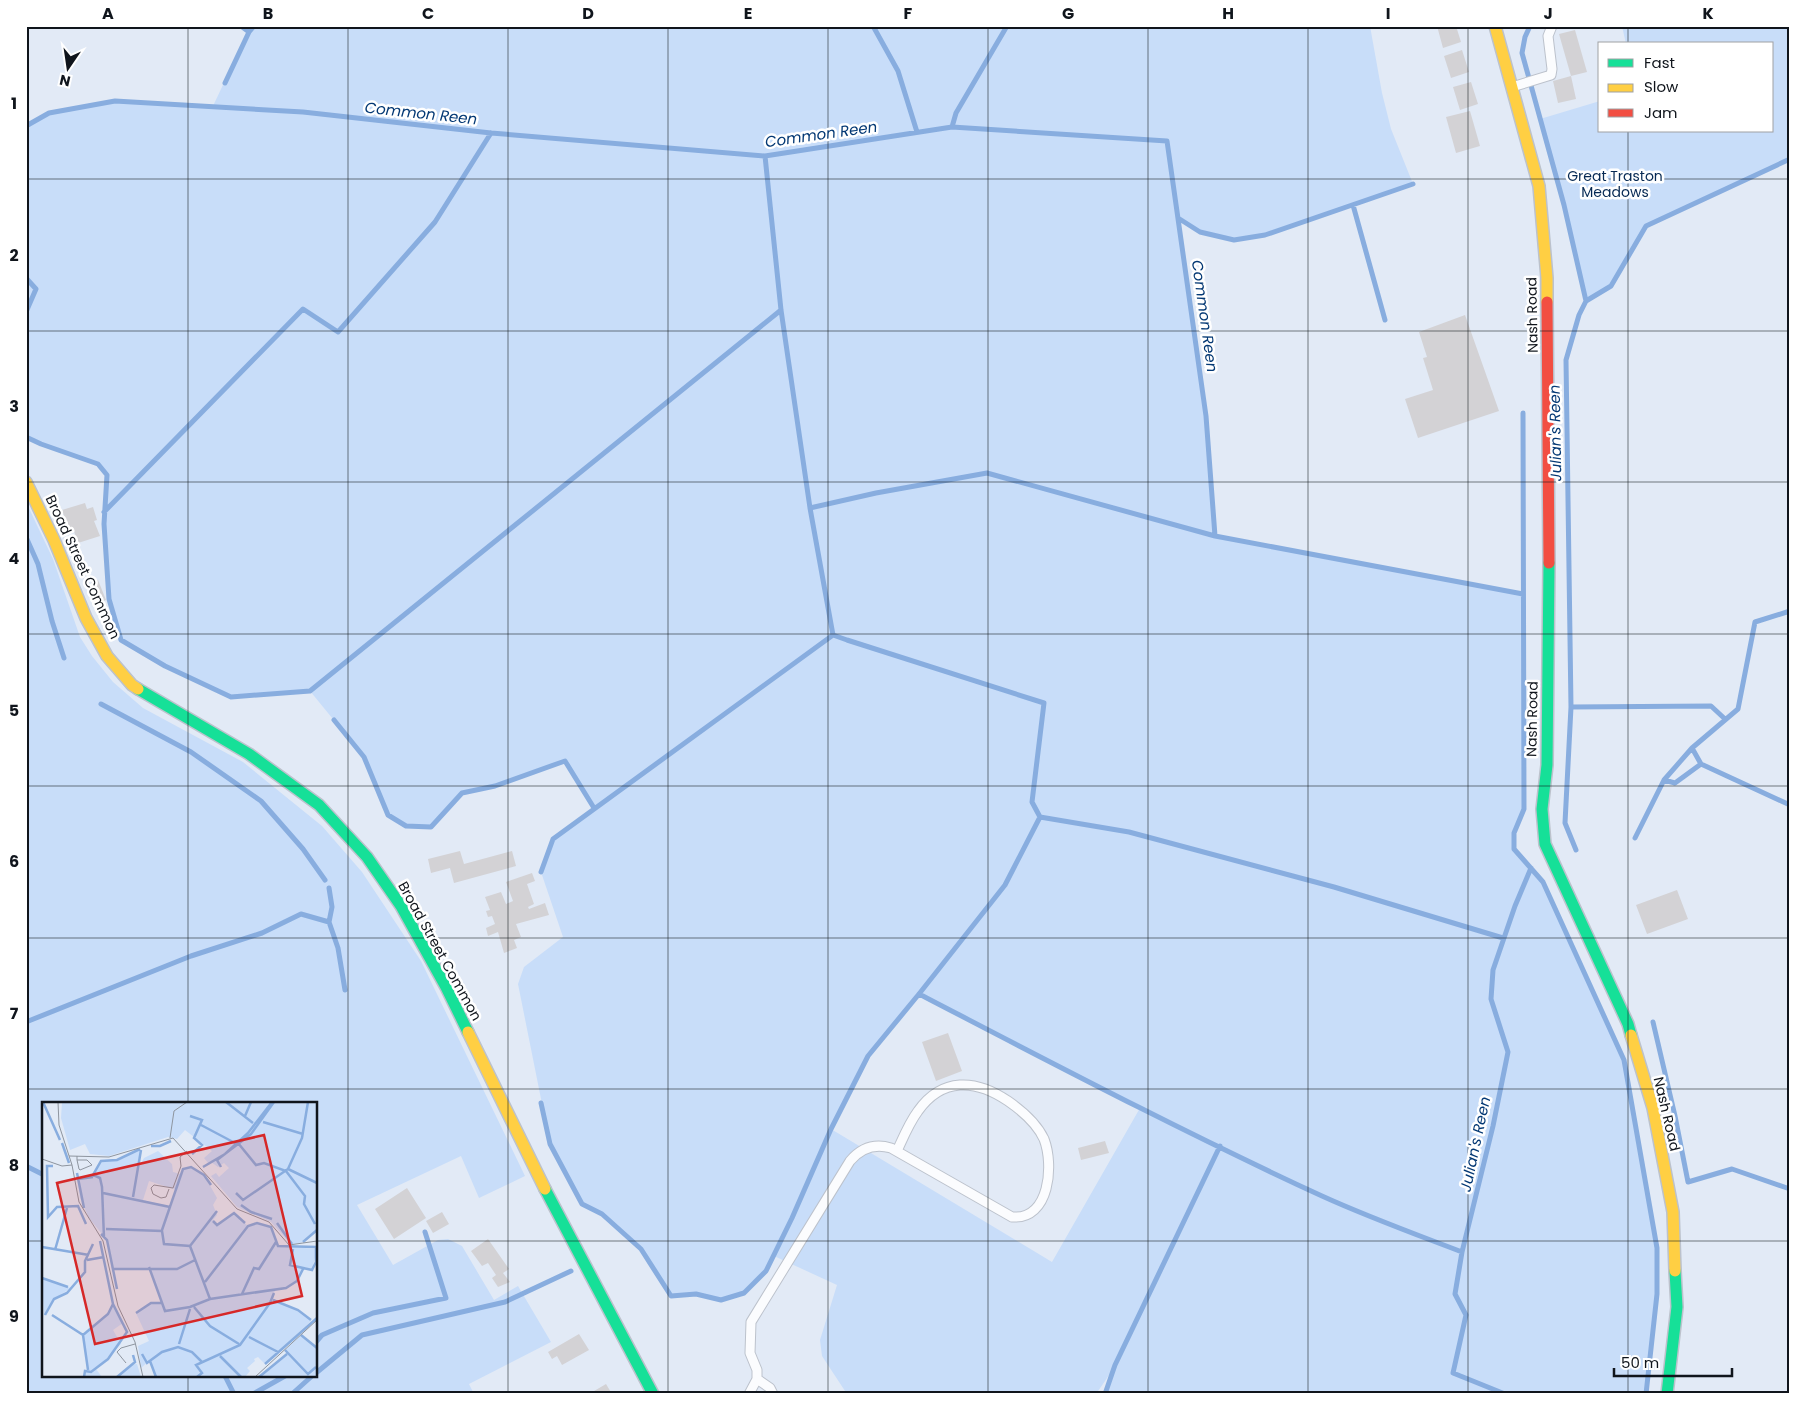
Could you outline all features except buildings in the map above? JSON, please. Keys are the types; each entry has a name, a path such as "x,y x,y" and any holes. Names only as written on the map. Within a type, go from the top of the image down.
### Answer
{"street":[{"name":"Nash Road","path":"1495,26 1518,85 1539,186 1546,278 1549,596 1547,765 1542,809 1545,844 1628,1024 1653,1108 1673,1212 1676,1307 1667,1394"},
{"name":"Broad Street Common","path":"26,482 54,540 86,618 107,656 132,685 249,754 319,805 367,857 396,899 446,987 556,1212 652,1394"}],"lane":[{"path":"1518,85 1551,75 1548,36 1552,26"},
{"path":"749,1394 756,1379 757,1370 750,1353 751,1322 850,1161 860,1151 868,1147 884,1146 896,1151 1012,1217 1020,1218 1032,1213 1042,1200 1046,1190 1047,1150 1041,1134 1013,1104 981,1087 959,1084 943,1088 935,1093 918,1110 896,1151"},
{"path":"756,1379 770,1388 773,1394"}],"green space":[{"path":"241,26 1370,26 1382,93 1391,129 1413,184 1265,235 1234,240 1200,232 1178,219 1206,416 1214,536 1523,594 1524,809 1514,833 1514,849 1543,882 1624,1060 1657,1248 1657,1294 1646,1394 1105,1394 1114,1368 1096,1394 847,1394 822,1356 820,1340 837,1285 774,1256 766,1271 744,1293 721,1300 696,1294 671,1296 641,1249 602,1214 582,1204 550,1144 518,984 524,967 563,937 541,872 553,839 594,808 565,761 495,786 462,793 431,827 406,826 388,815 364,757 310,691 231,697 165,666 121,640 109,599 104,524 107,475 97,464 26,437 26,126 49,113 115,101 213,106 248,32","holes":["919,994 1140,1108 1052,1262 831,1129 868,1056"]},
{"name":"Great Traston Meadows","path":"1622,26 1790,26 1790,159 1646,226 1611,286 1586,301 1564,205 1540,119 1598,102 1598,132 1774,132 1774,42 1626,42"},
{"path":"26,502 53,559 80,637 92,656 113,682 143,708 243,762 322,826 362,872 421,961 525,1176 479,1198 461,1156 357,1205 393,1265 438,1240 448,1239 462,1246 494,1300 518,1286 551,1342 469,1384 474,1394 26,1394"}],"waterway":[{"path":"241,26 249,32"},
{"path":"225,83 249,32 254,26"},
{"path":"873,26 898,71 917,132"},
{"path":"952,127 956,113 1007,26"},
{"name":"Julian's Reen","path":"1530,26 1525,37 1522,53 1564,205 1586,301 1579,315 1566,360 1571,707 1565,823 1576,850"},
{"name":"Common Reen","path":"26,126 49,113 115,101 303,112 491,133 765,156 952,127 1167,141 1206,416 1215,536"},
{"path":"104,512 303,309 338,332 435,222 491,133"},
{"path":"765,156 781,310 810,508 833,635 1044,703 1032,802 1040,817 1129,832 1334,887 1503,938"},
{"path":"1586,301 1611,286 1646,226 1790,159"},
{"path":"1178,218 1200,232 1234,240 1265,235 1413,184"},
{"path":"1353,205 1385,320"},
{"path":"26,278 36,289 26,312"},
{"path":"26,437 98,464 107,475 104,524 109,599 121,640 165,666 231,697 310,691 781,310"},
{"path":"1523,413 1524,809 1514,833 1514,849 1543,882 1624,1060 1657,1248 1657,1294 1646,1394"},
{"path":"810,508 876,493 987,473 1215,536 1523,594"},
{"path":"26,537 38,564 52,621 64,658"},
{"path":"1635,838 1664,780 1692,748 1738,709 1755,622 1790,611"},
{"path":"541,872 553,839 833,635"},
{"path":"101,704 191,752 261,801 303,849 325,880"},
{"path":"1571,707 1711,706 1725,719"},
{"path":"334,720 364,757 388,815 406,826 431,827 462,793 495,786 565,761 594,808"},
{"path":"1692,748 1701,764 1790,805"},
{"path":"1664,780 1675,783 1701,764"},
{"path":"541,1103 550,1144 582,1204 602,1214 641,1249 671,1296 696,1294 721,1300 744,1293 766,1271 792,1218 831,1129 868,1056 1005,885 1040,817"},
{"name":"Julian's Reen","path":"1505,1394 1453,1373 1466,1315 1455,1294 1462,1252 1493,1126 1508,1052 1491,999 1493,970 1515,906 1531,868"},
{"path":"329,888 332,907 329,922"},
{"path":"26,1022 191,956 262,933 301,914 329,922 338,948 345,990"},
{"path":"919,994 1220,1148 1322,1196 1462,1252"},
{"path":"1653,1022 1688,1182 1732,1169 1790,1189"},
{"path":"1105,1394 1115,1365 1220,1146"},
{"path":"26,1166 42,1174"},
{"path":"318,1340 322,1335 373,1313 446,1298 425,1232"},
{"path":"318,1371 362,1335 505,1302 571,1271"},
{"path":"226,1378 234,1394"},
{"path":"253,1394 281,1378"},
{"path":"292,1394 310,1378"}],"traffic: fast":[{"path":"1549,563 1547,765 1542,809 1545,844 1628,1024 1631,1035"},
{"path":"138,689 249,754 319,805 367,857 401,906 446,987 468,1032"},
{"path":"545,1189 653,1394"},
{"path":"1667,1394 1677,1307 1675,1271"}],"traffic: slow":[{"path":"1495,26 1539,186 1547,278 1547,302"},
{"path":"26,482 54,540 86,618 107,656 132,685 138,689"},
{"path":"468,1032 545,1189"},
{"path":"1631,1035 1653,1108 1673,1212 1675,1271"}],"traffic: jam":[{"path":"1547,302 1549,563"}]}
